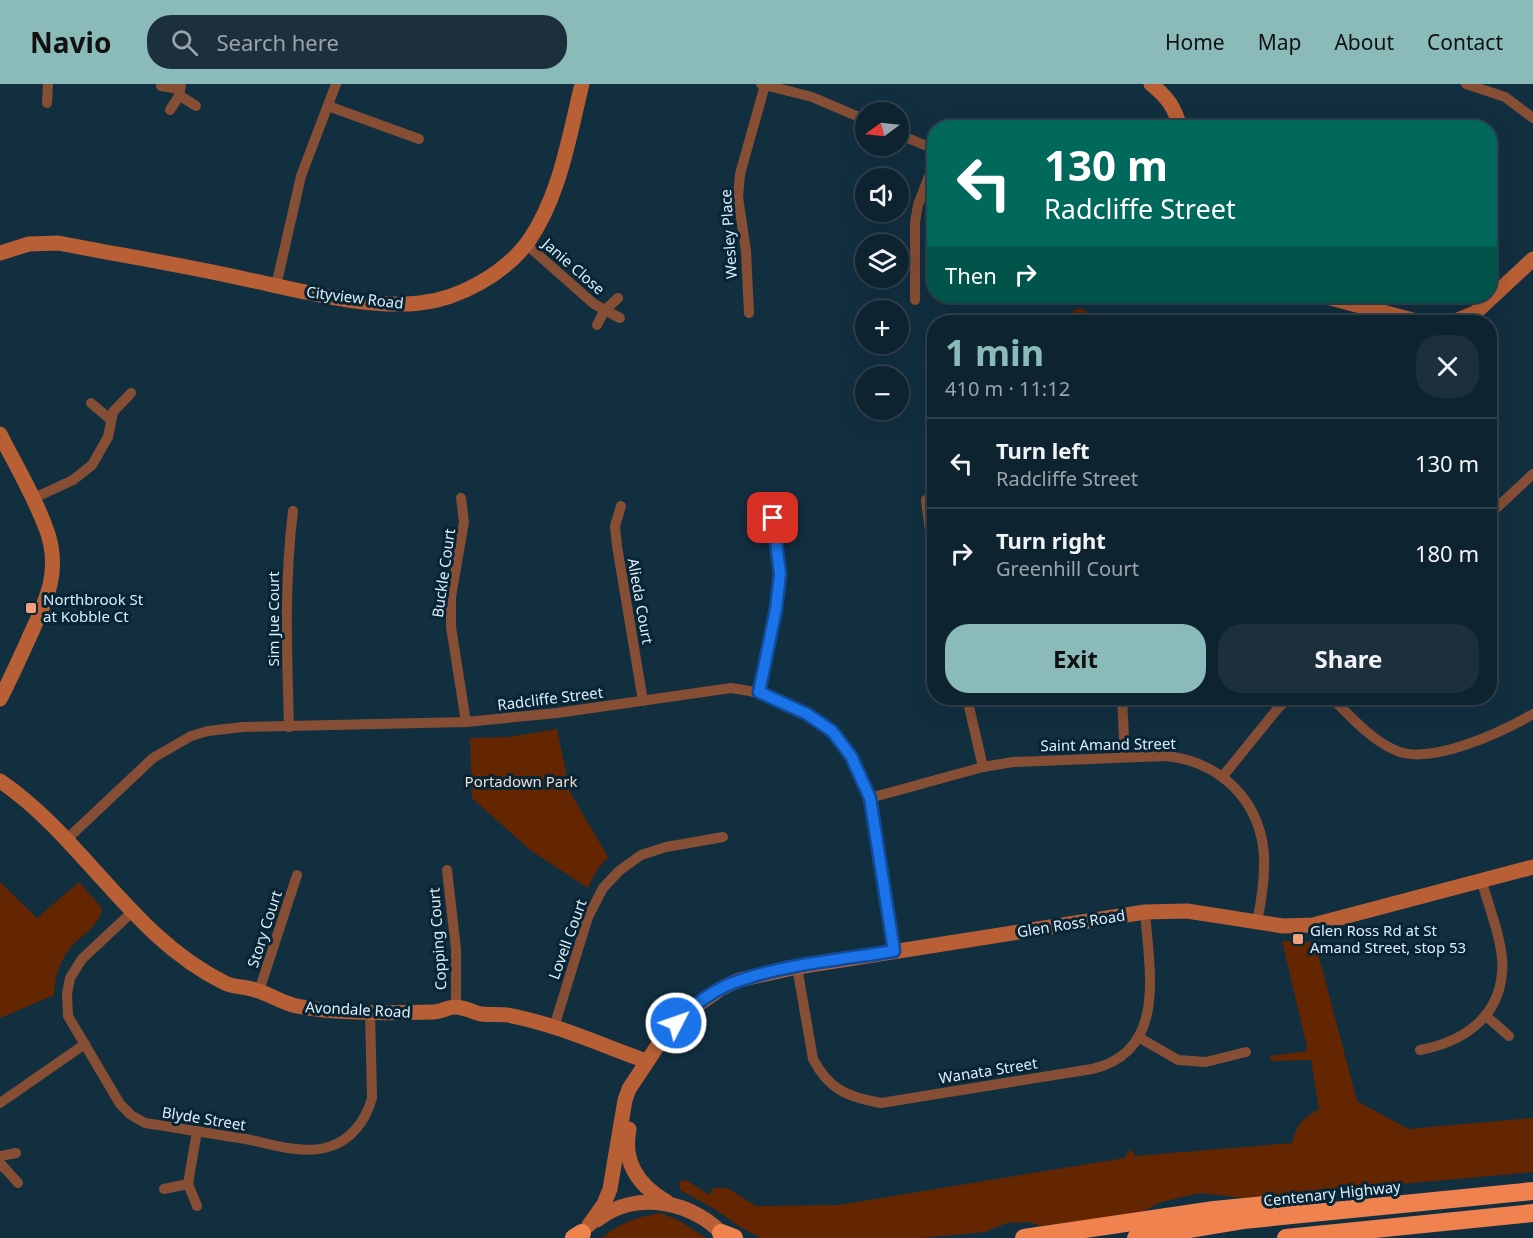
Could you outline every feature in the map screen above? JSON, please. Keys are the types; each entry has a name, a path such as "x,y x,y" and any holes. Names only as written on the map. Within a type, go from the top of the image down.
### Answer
{"highway":[{"name":"Centenary Highway","path":"1136,1238 1243,1220 1533,1191"},
{"path":"1024,1238 1214,1210 1280,1203 1351,1199 1364,1208"},
{"path":"1290,1238 1533,1213"}],"street":[{"path":"47,103 48,84"},
{"path":"276,286 301,176 336,84"},
{"name":"Cityview Road","path":"0,253 28,244 58,243 276,286 393,305 422,303 449,297 504,267 526,244 546,211 559,178 582,84"},
{"path":"1151,84 1167,97 1178,120"},
{"path":"1466,84 1505,97 1533,118"},
{"path":"763,85 812,98 855,116"},
{"name":"Wesley Place","path":"749,313 746,250 738,197 740,174 763,85"},
{"path":"161,86 180,89 196,106"},
{"path":"170,111 180,89"},
{"path":"328,106 419,140"},
{"path":"909,139 927,146"},
{"path":"915,300 915,222 918,205 927,181"},
{"name":"Janie Close","path":"526,244 604,310 620,318"},
{"path":"1497,293 1533,259"},
{"name":"Janie Close","path":"597,325 604,310 618,297"},
{"path":"1361,303 1398,315"},
{"path":"1470,315 1486,303"},
{"path":"32,499 73,480 89,468 106,443 113,412 131,393"},
{"path":"91,403 111,420"},
{"path":"0,434 45,526 51,546 52,571 46,603 0,699"},
{"path":"1497,507 1533,474"},
{"name":"Buckle Court","path":"461,498 464,522 452,597 451,627 466,722"},
{"path":"926,500 927,508"},
{"name":"Alieda Court","path":"621,506 615,526 616,546 643,701"},
{"name":"Sim Jue Court","path":"289,727 286,590 288,550 294,512"},
{"path":"759,692 776,609 780,574 773,518"},
{"name":"Radcliffe Street","path":"67,838 153,758 191,736 217,730 466,722 557,713 730,688 759,692 807,714 832,731 851,756 870,798 894,951"},
{"path":"969,705 983,767"},
{"path":"1122,705 1125,757"},
{"path":"1223,776 1283,705"},
{"path":"1339,705 1374,738 1398,751 1423,754 1485,738 1533,714"},
{"name":"Saint Amand Street","path":"870,798 983,767 1013,762 1166,756 1185,758 1223,776 1238,789 1253,813 1262,841 1262,891 1257,922"},
{"name":"Avondale Road","path":"0,781 17,792 67,838 131,913 184,959 235,988 252,988 295,1006 325,1010 433,1012 456,1007 476,1013 507,1015 554,1027 644,1066"},
{"name":"Lovell Court","path":"554,1027 588,916 603,888 619,871 641,855 723,837"},
{"name":"Glen Ross Road","path":"581,1234 607,1197 629,1089 666,1033 686,1012 739,980 797,967 1145,912 1187,911 1299,927 1482,882 1533,867"},
{"name":"Copping Court","path":"447,870 456,948 456,1007"},
{"name":"Story Court","path":"259,991 297,875"},
{"path":"1420,1050 1443,1046 1467,1034 1486,1016 1497,996 1502,972 1500,948 1482,882"},
{"path":"1145,912 1150,998 1140,1038 1178,1059 1206,1062 1246,1052"},
{"name":"Blyde Street","path":"131,913 82,959 70,978 67,994 68,1016 120,1104 131,1115 145,1123 297,1149 329,1147 351,1134 364,1120 372,1098 370,1011"},
{"name":"Wanata Street","path":"797,967 813,1059 820,1072 831,1084 856,1099 881,1103 1092,1069 1109,1065 1140,1038"},
{"path":"1486,1016 1509,1036"},
{"path":"0,1103 85,1044"},
{"name":"Glen Ross Road","path":"644,1066 628,1136 628,1155 633,1172 644,1186 672,1204"},
{"path":"197,1131 188,1184 197,1206"},
{"path":"16,1153 1,1162 18,1183"},
{"path":"164,1189 188,1184"},
{"path":"581,1234 601,1216 626,1205 638,1203 672,1204 698,1214 727,1236"}],"green space":[{"path":"1082,308 1092,315 1077,315 1072,311"},
{"name":"Portadown Park","path":"557,729 570,792 608,857 596,871 588,888 530,850 472,798 470,738 508,737"},
{"path":"0,882 37,918 79,882 102,908 98,920 63,958 57,975 54,995 0,1018"},
{"path":"1282,941 1315,942 1357,1101 1408,1129 1533,1118 1533,1172 1245,1198 1200,1193 1161,1202 1139,1213 1040,1226 1031,1222 1007,1223 985,1232 921,1238 761,1238 680,1190 679,1182 686,1180 710,1195 713,1188 727,1188 756,1206 838,1205 1125,1158 1129,1150 1135,1156 1292,1143 1301,1123 1319,1109 1311,1060 1271,1061 1270,1056 1306,1051 1307,1047"},
{"path":"661,1213 680,1221 706,1238 602,1238 630,1221"}],"place":[{"name":"Northbrook St at Kobble Ct","path":"31,608"},
{"name":"Glen Ross Rd at St Amand Street, stop 53","path":"1298,939"}],"route":[{"path":"676,1023 686,1012 720,989 739,980 797,967 894,951 870,798 851,756 832,731 807,714 759,692 776,609 780,574 773,518"}]}
